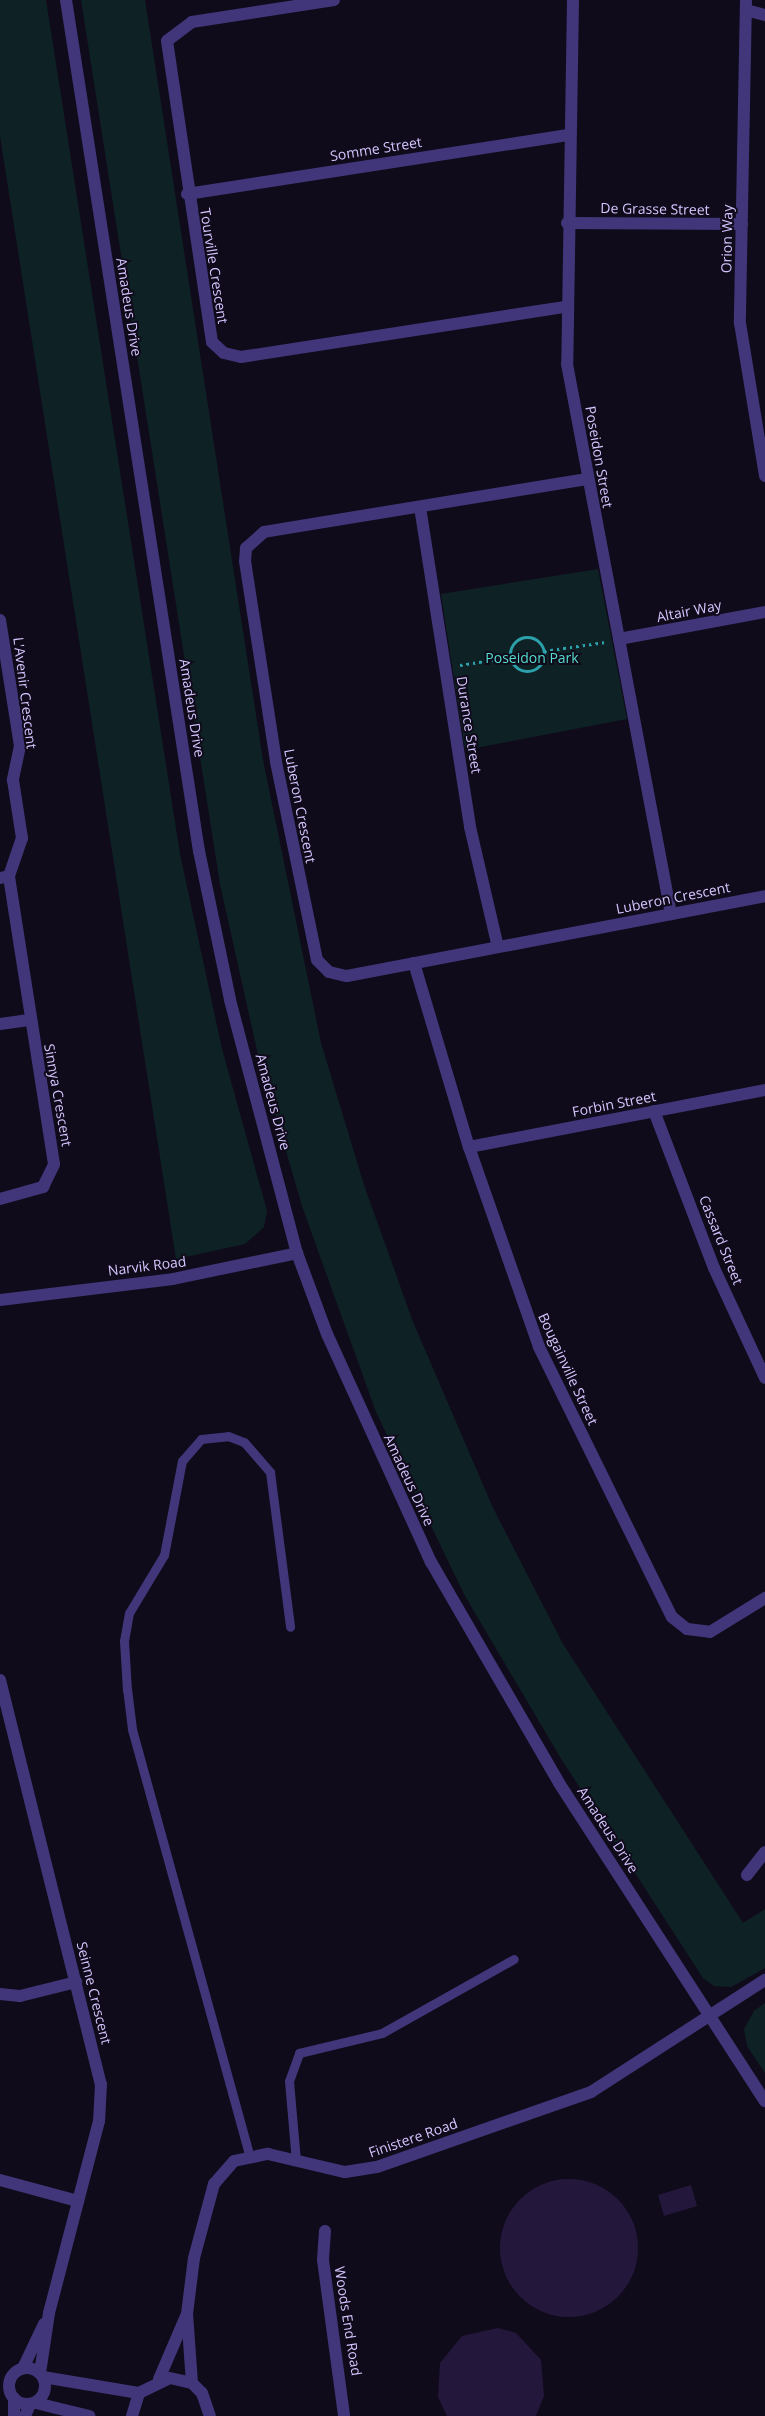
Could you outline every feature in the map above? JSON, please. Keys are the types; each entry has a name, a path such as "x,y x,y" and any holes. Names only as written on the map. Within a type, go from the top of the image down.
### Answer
{"street":[{"name":"Amadeus Drive","path":"66,0 199,850 228,991 297,1253 327,1334 431,1562 529,1734 765,2101"},
{"name":"Tourville Crescent","path":"334,0 192,22 170,36 166,52 210,334 217,349 229,356 565,307"},
{"name":"Poseidon Street","path":"572,0 565,307 567,364 587,479 671,914"},
{"path":"746,5 765,15"},
{"name":"Orion Way","path":"746,5 742,345 765,476"},
{"name":"Somme Street","path":"188,194 569,135"},
{"name":"De Grasse Street","path":"567,223 742,224"},
{"name":"Luberon Crescent","path":"587,479 264,532 250,543 245,561 276,762 317,960 329,972 341,976 765,896"},
{"name":"Durance Street","path":"420,507 470,826 498,947"},
{"name":"Altair Way","path":"619,639 765,612"},
{"name":"L'Avenir Crescent","path":"0,620 20,746 13,780 22,845 4,877"},
{"path":"0,782 13,780"},
{"name":"Sinnya Crescent","path":"0,1199 43,1187 54,1164 4,877"},
{"name":"Bougainville Street","path":"414,963 469,1147 539,1347 672,1617 687,1629 710,1632 765,1598"},
{"path":"0,1024 29,1020"},
{"name":"Forbin Street","path":"469,1147 765,1090"},
{"name":"Cassard Street","path":"654,1112 714,1268 765,1378"},
{"name":"Narvik Road","path":"0,1300 173,1279 297,1253"},
{"name":"Seinne Crescent","path":"0,1680 76,1982 102,2101 49,2313 42,2375 46,2388 30,2408"},
{"path":"747,1875 765,1852"},
{"name":"Finistere Road","path":"249,2154 296,2161 345,2172 367,2169 578,2097 765,1980"},
{"path":"0,1994 26,1995 76,1982"},
{"path":"192,2383 187,2314 194,2258 214,2184 224,2169 249,2154"},
{"path":"0,2180 78,2201"},
{"name":"Woods End Road","path":"325,2231 323,2260 344,2416"},
{"name":"Seinne Crescent","path":"14,2416 8,2393 49,2313"},
{"path":"132,2416 140,2393 159,2379 187,2314"},
{"path":"0,2371 19,2370 140,2393"},
{"path":"159,2379 192,2383 202,2392 210,2416"},
{"path":"8,2393 30,2408 89,2416"}],"lane":[{"path":"249,2154 132,1729 127,1690 124,1641 129,1613 164,1555 182,1461 201,1439 228,1436 244,1442 270,1472 290,1627"},
{"path":"296,2161 289,2081 299,2053 382,2033 514,1959"}],"path":[{"path":"524,637 538,640 544,651 541,664 530,671 517,668 510,657 513,644 524,637"},
{"path":"544,651 619,639"},
{"path":"445,668 510,657"}],"green space":[{"path":"0,0 46,0 180,854 222,1049 267,1211 264,1227 245,1244 176,1259 0,136"},
{"path":"81,0 145,0 263,760 321,1043 364,1185 413,1322 493,1508 563,1644 743,1923 765,1909 765,1968 731,1987 714,1986 703,1978 560,1757 465,1596 376,1412 303,1209 259,1059 220,884"},
{"name":"Poseidon Park","path":"598,569 627,719 465,750 441,594"},
{"path":"765,2003 765,2073 747,2046 744,2029 754,2011"}],"building":[{"path":"569,2179 595,2184 618,2199 633,2222 638,2248 633,2274 618,2297 595,2312 569,2317 543,2312 520,2297 505,2274 500,2248 505,2222 520,2199 543,2184"},
{"path":"691,2185 697,2206 664,2216 658,2195"},
{"path":"498,2328 516,2333 541,2360 544,2396 536,2416 447,2416 438,2397 440,2363 462,2336"}]}
